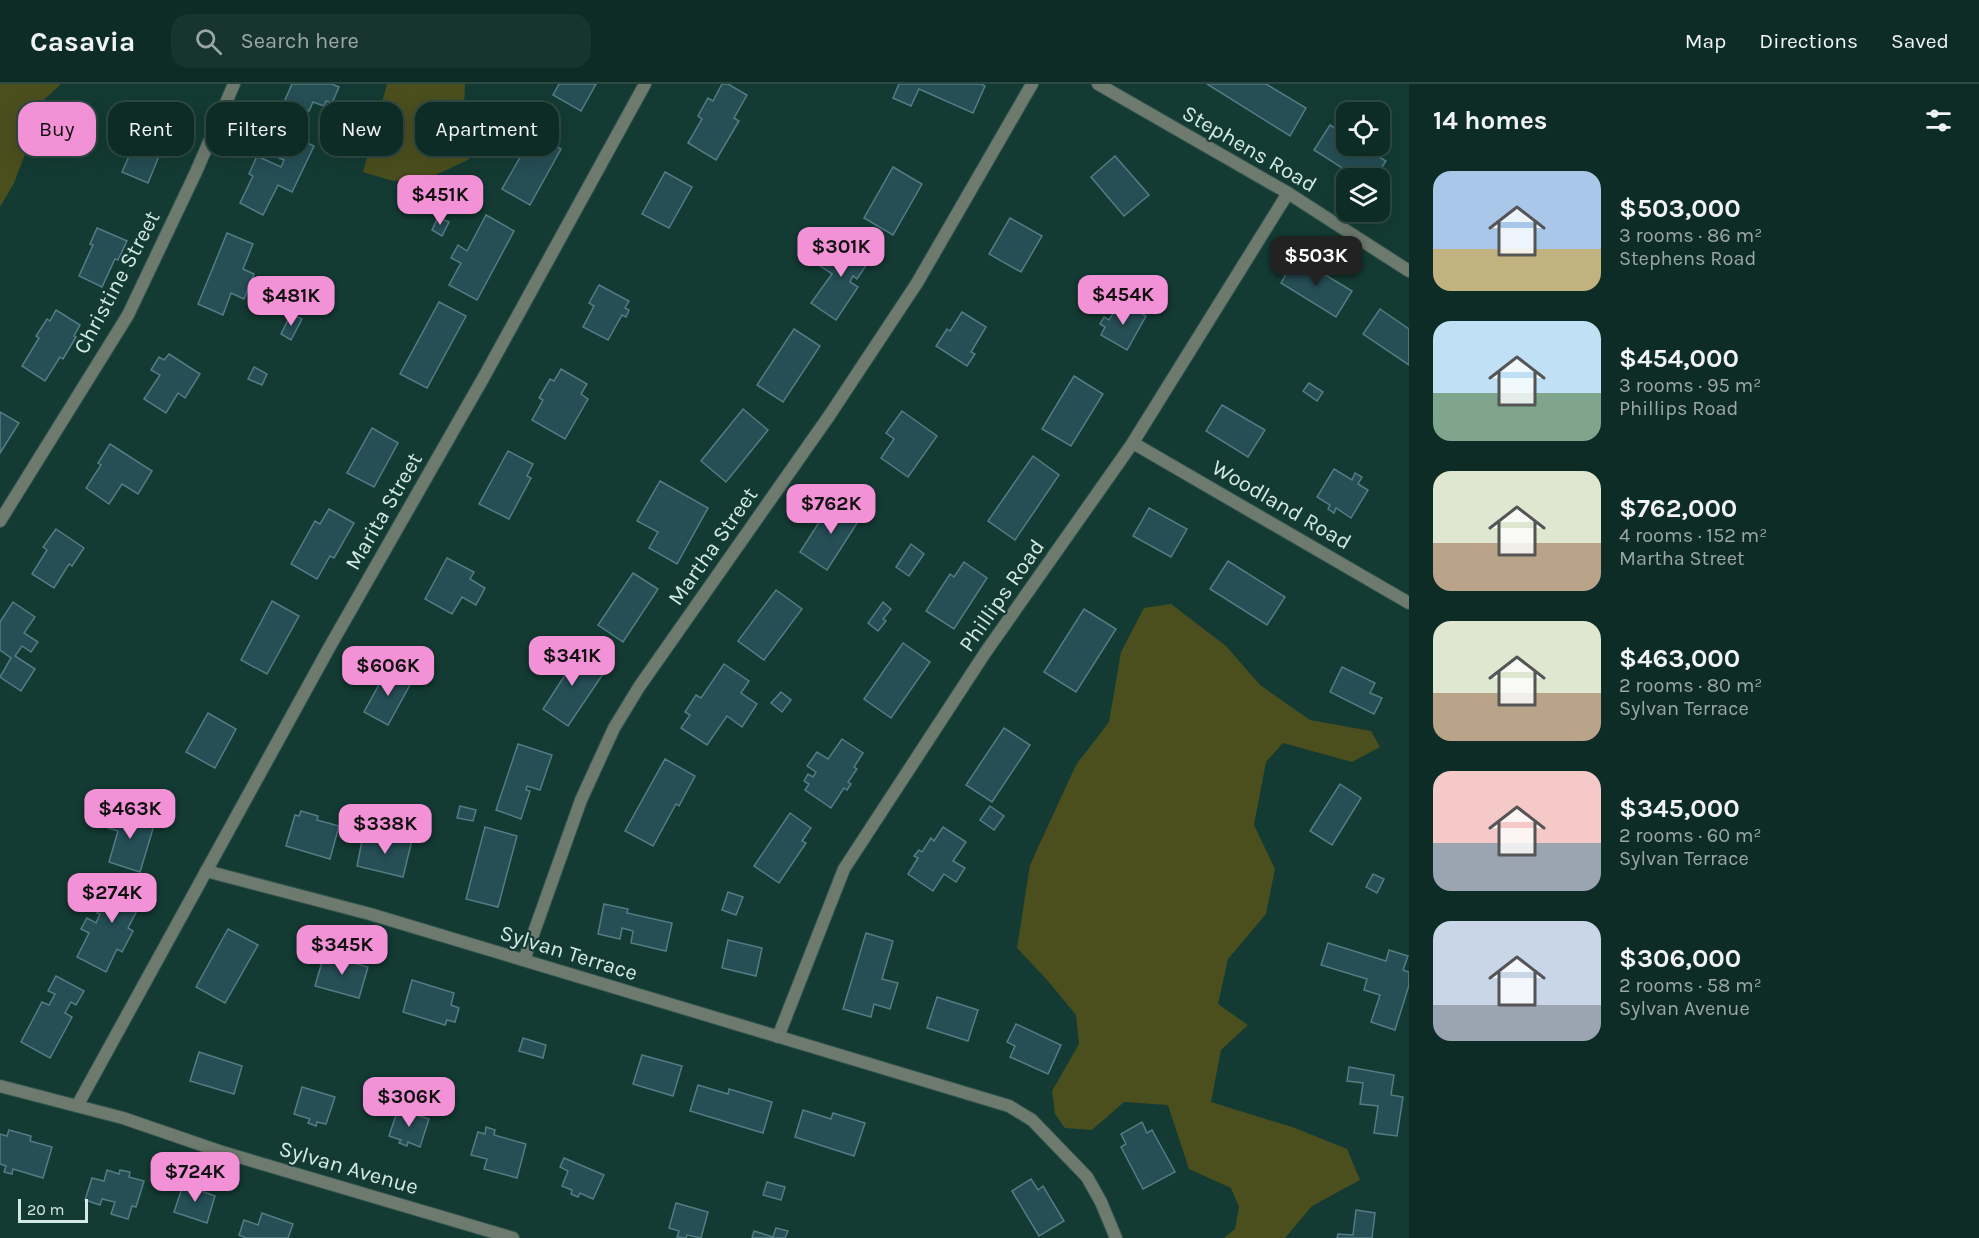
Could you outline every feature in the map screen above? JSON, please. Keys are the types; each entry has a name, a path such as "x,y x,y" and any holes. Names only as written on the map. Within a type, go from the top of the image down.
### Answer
{"street":[{"name":"Christine Street","path":"0,521 128,315 196,172 234,84"},
{"name":"Marita Street","path":"206,871 329,648 485,375 645,84"},
{"name":"Martha Street","path":"524,960 581,800 614,728 639,687 829,416 905,301 1032,84"},
{"name":"Stephens Road","path":"1098,84 1288,193 1409,271"},
{"name":"Phillips Road","path":"778,1037 844,869 986,653 1133,443 1288,193"},
{"name":"Woodland Road","path":"1133,443 1409,603"},
{"name":"Sylvan Terrace","path":"206,871 370,914 985,1098 1020,1111 1032,1120 1087,1177 1101,1202 1116,1238"},
{"path":"76,1106 206,871"},
{"name":"Sylvan Avenue","path":"0,1086 123,1118 222,1152 513,1238"}],"green space":[{"path":"0,84 61,84 42,102 18,102 18,156 24,156 14,183 0,207"},
{"path":"387,84 465,84 464,102 415,102 415,156 470,156 468,160 429,178 393,181 363,172 367,156 403,156 403,102 382,102"},
{"path":"1171,604 1226,646 1260,685 1310,720 1371,731 1380,747 1352,762 1283,743 1266,762 1254,825 1275,869 1266,914 1228,959 1218,1004 1248,1025 1221,1050 1211,1102 1295,1128 1347,1149 1360,1180 1312,1206 1285,1238 1224,1238 1235,1229 1239,1207 1231,1188 1189,1169 1168,1105 1124,1102 1092,1130 1065,1128 1055,1114 1052,1091 1079,1044 1076,1015 1017,948 1030,865 1076,765 1109,722 1121,652 1144,608"}],"building":[{"path":"292,84 332,84 339,87 332,102 320,102 320,105 313,102 309,111 308,102 285,100"},
{"path":"559,84 596,84 581,111 553,95"},
{"path":"722,84 728,84 747,95 734,118 739,121 716,160 688,143 702,119 698,116 708,98 713,101"},
{"path":"899,84 981,84 985,86 973,113 919,89 911,106 893,98"},
{"path":"1207,84 1266,84 1306,108 1290,136"},
{"path":"1330,125 1336,129 1336,156 1378,156 1386,161 1381,168 1342,168 1314,150"},
{"path":"308,143 314,146 292,192 278,185 263,215 240,203 253,176 249,174 257,156 281,167 284,160 277,157 308,156"},
{"path":"129,156 159,156 148,183 122,172"},
{"path":"521,156 557,156 530,205 502,189"},
{"path":"1115,156 1149,195 1124,216 1091,177"},
{"path":"893,167 922,184 893,235 864,218"},
{"path":"665,172 692,187 669,228 642,214"},
{"path":"486,215 514,231 477,300 449,285 461,263 451,258 458,245 467,251"},
{"path":"438,217 449,222 442,236 432,230"},
{"path":"1010,218 1042,236 1021,272 989,254"},
{"path":"97,228 127,241 118,260 115,259 102,287 79,276 93,245 90,244"},
{"path":"227,233 253,244 243,269 254,274 244,299 231,293 223,315 198,304"},
{"path":"851,239 873,255 857,279 853,276 850,282 858,287 836,320 811,303 832,274 819,265 831,249 840,255"},
{"path":"1296,257 1352,291 1336,317 1281,283"},
{"path":"599,285 629,301 625,308 629,310 626,317 622,315 608,340 583,327 594,306 589,303"},
{"path":"439,302 466,316 427,388 400,374"},
{"path":"1120,302 1146,316 1127,350 1101,335 1105,327 1100,324 1104,317 1109,320"},
{"path":"1380,309 1409,329 1409,365 1363,334"},
{"path":"56,310 80,325 63,359 60,357 45,381 22,366 39,338 36,336 47,319 50,321"},
{"path":"962,312 986,327 971,352 975,354 967,366 936,346 947,329 950,331"},
{"path":"291,314 302,319 291,340 281,334"},
{"path":"794,329 820,346 783,402 757,385"},
{"path":"169,354 200,374 185,398 178,393 166,413 144,399 160,375 151,370 159,357 164,360"},
{"path":"254,367 267,374 262,385 248,379"},
{"path":"561,369 587,384 581,394 588,399 565,439 532,420 543,400 539,398 550,379 554,381"},
{"path":"1074,376 1103,394 1071,446 1042,429"},
{"path":"1309,383 1323,392 1317,401 1303,391"},
{"path":"1222,405 1265,430 1248,457 1206,431"},
{"path":"743,409 768,430 726,482 701,461"},
{"path":"902,411 937,436 908,477 881,458 894,439 886,433"},
{"path":"0,412 19,423 0,453"},
{"path":"372,428 398,443 374,487 347,473"},
{"path":"110,444 152,471 138,494 122,484 109,504 86,488 101,465 98,463"},
{"path":"508,451 533,464 527,476 531,478 509,519 479,504"},
{"path":"1033,456 1059,475 1015,540 988,521"},
{"path":"1334,469 1352,480 1355,473 1362,477 1358,484 1368,490 1351,518 1336,508 1334,513 1328,509 1330,505 1317,497"},
{"path":"660,481 708,508 677,564 649,548 658,532 637,521"},
{"path":"834,499 861,517 827,570 800,552"},
{"path":"1149,508 1187,529 1171,557 1133,536"},
{"path":"329,509 354,523 334,558 330,556 317,579 291,564 315,521 320,524"},
{"path":"56,529 84,548 72,566 69,564 54,588 32,574 47,550 43,547"},
{"path":"911,544 924,554 909,576 896,567"},
{"path":"447,558 474,572 470,579 485,588 476,605 462,597 452,614 425,599"},
{"path":"1228,561 1285,597 1267,625 1210,589"},
{"path":"964,562 987,578 954,629 926,611 950,574 954,577"},
{"path":"633,573 658,589 623,642 598,625"},
{"path":"776,590 802,609 764,660 738,641"},
{"path":"272,601 299,616 267,674 241,660"},
{"path":"13,602 35,617 24,633 38,642 31,652 22,646 15,656 35,669 21,691 0,677 11,658 0,650 0,622"},
{"path":"883,602 891,609 883,619 886,621 878,631 868,623"},
{"path":"1084,609 1116,629 1076,692 1044,672"},
{"path":"903,643 930,662 891,718 864,699"},
{"path":"564,648 603,674 568,726 543,709 567,672 554,663"},
{"path":"724,664 749,681 741,693 757,704 742,727 727,716 707,745 681,728 690,715 685,712 696,695 701,698"},
{"path":"1342,667 1375,683 1370,693 1382,698 1374,714 1330,692"},
{"path":"387,670 411,683 388,725 364,712"},
{"path":"781,692 791,700 782,712 771,703"},
{"path":"208,713 236,729 215,768 186,752"},
{"path":"1004,728 1030,745 992,802 966,785"},
{"path":"842,739 863,753 854,767 857,769 848,782 851,784 847,790 844,788 831,808 805,790 809,784 804,781 808,774 813,777 816,772 807,766 817,752 828,759"},
{"path":"518,744 552,755 540,790 527,786 526,790 530,791 521,819 496,810"},
{"path":"665,759 695,776 679,806 676,804 653,846 625,831"},
{"path":"1340,784 1361,798 1332,845 1310,831"},
{"path":"460,806 476,810 473,821 457,818"},
{"path":"990,806 1004,816 994,830 980,820"},
{"path":"114,809 155,822 140,872 109,862 118,831 108,828"},
{"path":"301,811 318,816 317,820 339,826 330,859 286,846 295,815 299,816"},
{"path":"790,813 811,828 802,841 806,843 779,883 754,866"},
{"path":"485,827 517,836 498,907 466,899"},
{"path":"943,827 966,842 953,861 965,868 956,882 944,874 933,891 908,874 918,858 914,856 919,850 922,852 931,838 934,841"},
{"path":"392,835 412,840 403,877 357,866 363,836 390,842"},
{"path":"1373,874 1384,879 1377,893 1366,887"},
{"path":"115,875 147,891 128,928 133,931 122,952 117,949 106,972 77,957 89,933 81,929 87,918 96,923 100,914 97,913"},
{"path":"728,892 743,897 736,915 722,910"},
{"path":"604,904 628,909 627,913 672,923 666,951 631,943 633,931 622,928 620,939 598,934"},
{"path":"228,929 258,945 225,1003 196,987"},
{"path":"866,933 893,941 882,979 898,983 890,1009 874,1004 871,1017 843,1009"},
{"path":"728,940 762,948 756,976 722,968"},
{"path":"1328,943 1386,961 1389,950 1408,956 1403,970 1409,972 1409,985 1395,1030 1371,1022 1380,995 1364,990 1367,979 1321,965"},
{"path":"324,955 368,967 359,998 315,986"},
{"path":"56,976 84,991 76,1005 71,1002 65,1013 72,1017 50,1058 21,1042 42,1002 49,1005 55,994 48,991"},
{"path":"412,980 454,993 451,1005 459,1008 455,1022 447,1020 445,1025 403,1012"},
{"path":"937,997 978,1010 968,1041 927,1028"},
{"path":"1016,1024 1061,1045 1048,1074 1010,1057 1015,1046 1007,1042"},
{"path":"523,1038 546,1045 543,1058 519,1051"},
{"path":"199,1052 242,1066 234,1094 190,1081"},
{"path":"642,1055 682,1066 673,1096 633,1084"},
{"path":"1349,1067 1394,1075 1391,1095 1403,1097 1397,1136 1374,1133 1378,1106 1360,1104 1363,1083 1347,1081"},
{"path":"698,1085 728,1094 729,1089 772,1102 763,1133 690,1111"},
{"path":"302,1087 335,1097 326,1124 317,1122 316,1126 308,1123 310,1119 294,1114"},
{"path":"398,1109 429,1119 420,1147 408,1142 407,1146 399,1143 401,1140 389,1136"},
{"path":"803,1110 831,1119 833,1113 865,1123 854,1156 795,1137"},
{"path":"1142,1122 1147,1133 1152,1130 1175,1172 1143,1189 1121,1147 1126,1144 1121,1134"},
{"path":"486,1127 495,1130 494,1135 526,1144 517,1178 484,1169 487,1159 471,1155 478,1132 485,1134"},
{"path":"9,1130 31,1136 30,1141 52,1147 43,1178 13,1169 12,1174 4,1172 6,1166 0,1164 0,1134 7,1136"},
{"path":"564,1158 604,1175 593,1199 580,1193 578,1197 571,1194 572,1190 562,1186 568,1171 560,1167"},
{"path":"107,1170 119,1174 120,1170 130,1172 129,1177 144,1181 136,1207 132,1206 128,1219 111,1214 115,1202 102,1199 100,1205 85,1200 92,1178 104,1181"},
{"path":"1031,1179 1038,1190 1043,1186 1064,1221 1039,1236 1012,1191"},
{"path":"767,1182 785,1187 781,1200 763,1195"},
{"path":"198,1184 206,1187 204,1192 215,1196 207,1223 174,1212 183,1185 196,1190"},
{"path":"676,1203 708,1212 701,1238 687,1235 686,1238 677,1237 679,1231 669,1228"},
{"path":"1356,1210 1375,1213 1372,1238 1337,1238 1338,1234 1353,1235"},
{"path":"262,1213 293,1224 288,1238 246,1238 239,1235 244,1220 258,1225"},
{"path":"776,1228 788,1231 785,1238 752,1238 754,1231 773,1237"}]}
